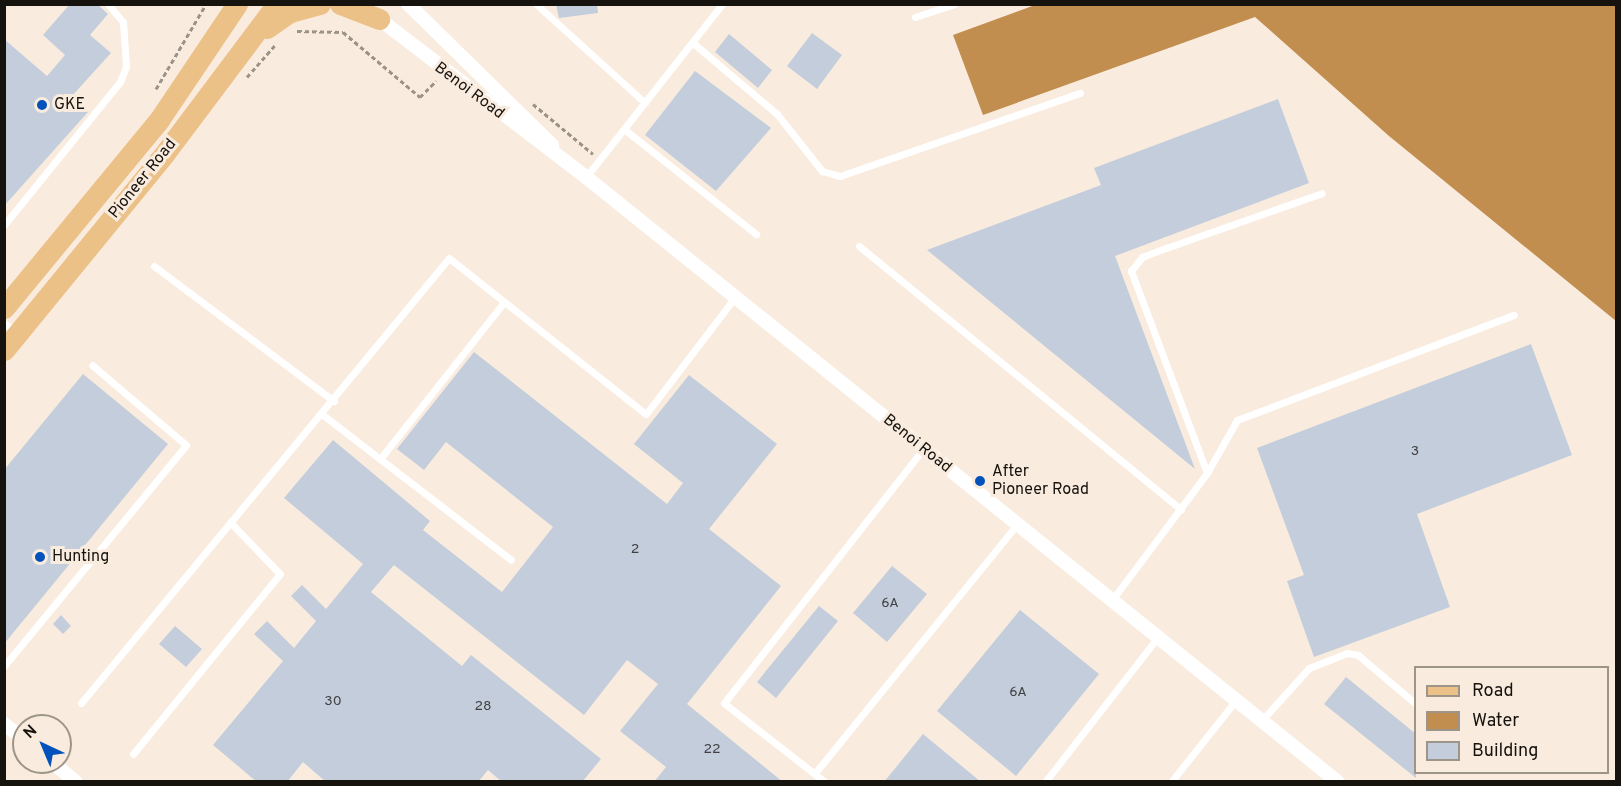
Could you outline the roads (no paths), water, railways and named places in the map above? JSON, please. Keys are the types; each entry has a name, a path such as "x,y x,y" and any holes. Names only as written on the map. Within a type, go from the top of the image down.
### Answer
{"main road":[{"name":"Pioneer Road","path":"9,336 251,42 277,4"},
{"path":"251,42 290,12 320,4"},
{"path":"340,4 379,19"},
{"name":"Pioneer Road","path":"4,308 159,120 231,10"}],"street":[{"name":"Benoi Road","path":"361,4 443,73 583,176 735,297 1338,782"},
{"name":"Benoi Road","path":"408,4 583,176"}],"lane":[{"path":"4,225 120,81 126,66 123,22 108,4"},
{"path":"536,4 645,103"},
{"path":"583,176 624,129 722,4"},
{"path":"915,17 954,4"},
{"path":"693,43 777,114 822,171 840,176 1080,93"},
{"path":"624,129 756,234"},
{"path":"1207,473 1131,271 1142,258 1166,248 1322,193"},
{"path":"859,246 1181,510"},
{"path":"81,703 230,522 323,415 449,258 646,414 735,297"},
{"path":"153,266 334,401"},
{"path":"380,459 504,302"},
{"path":"1112,600 1207,473 1225,435 1246,413 1514,315"},
{"path":"4,666 186,444 92,365"},
{"path":"323,415 511,560"},
{"path":"825,782 724,703 923,449"},
{"path":"133,754 280,574 230,522"},
{"path":"814,773 1017,524"},
{"path":"1045,782 1158,637"},
{"path":"1262,720 1309,668 1347,653 1358,655 1414,702"},
{"path":"1171,782 1236,700"}],"water":[{"path":"1035,5 1616,5 1616,321 1389,136 1255,17 983,115 953,35"}],"place":[{"name":"GKE","path":"42,105"},
{"name":"After Pioneer Road","path":"980,481"},
{"name":"Hunting","path":"40,557"}]}
